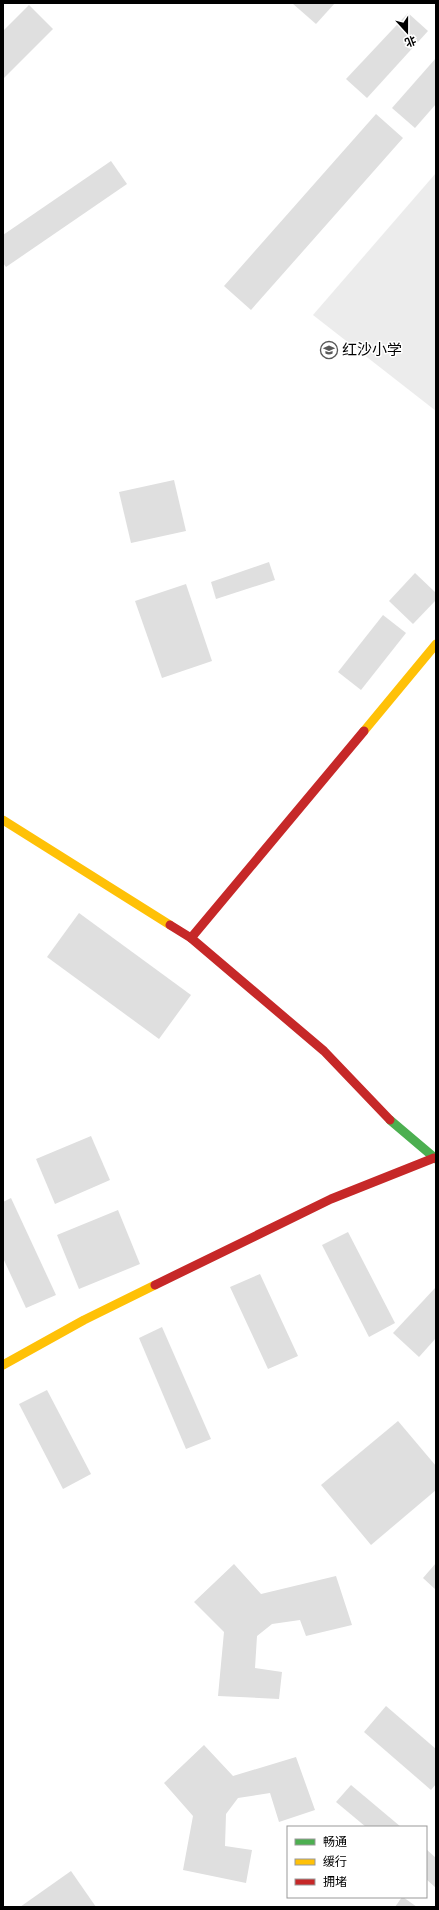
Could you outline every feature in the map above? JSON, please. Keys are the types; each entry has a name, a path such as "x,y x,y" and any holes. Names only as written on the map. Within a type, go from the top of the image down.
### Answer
{"street":[{"path":"191,938 436,644"},
{"path":"3,820 191,938 324,1050 390,1120 435,1159 331,1199 84,1320 3,1365"}],"shaded area":[{"path":"436,173 436,411 313,315"}],"building":[{"path":"292,3 335,3 316,24"},
{"path":"29,5 53,29 4,78 3,31"},
{"path":"408,13 428,31 367,98 346,79"},
{"path":"436,58 436,104 415,128 392,108"},
{"path":"376,114 403,138 251,310 224,286"},
{"path":"111,161 127,184 6,267 3,263 3,235"},
{"path":"174,480 186,531 131,543 119,492"},
{"path":"269,562 275,580 216,599 211,582"},
{"path":"415,573 436,593 436,600 413,624 389,601"},
{"path":"186,584 212,661 162,678 135,601"},
{"path":"383,615 406,633 361,690 338,672"},
{"path":"79,913 191,995 159,1039 47,957"},
{"path":"91,1136 110,1180 55,1204 36,1159"},
{"path":"11,1198 56,1295 26,1308 3,1258 3,1202"},
{"path":"118,1210 140,1264 79,1289 57,1235"},
{"path":"348,1232 395,1323 369,1337 322,1245"},
{"path":"260,1274 298,1356 268,1369 230,1287"},
{"path":"436,1287 436,1338 419,1357 393,1333"},
{"path":"162,1327 211,1439 186,1449 139,1338"},
{"path":"47,1390 91,1474 63,1489 19,1404"},
{"path":"398,1421 436,1466 436,1490 371,1545 321,1485"},
{"path":"436,1563 436,1590 423,1578"},
{"path":"234,1564 261,1594 336,1576 352,1625 306,1636 300,1620 272,1624 257,1636 255,1668 282,1672 279,1699 218,1696 224,1632 194,1602"},
{"path":"386,1706 436,1749 436,1784 431,1790 364,1732"},
{"path":"204,1745 233,1776 296,1757 315,1810 279,1822 270,1793 238,1798 226,1814 225,1846 252,1850 246,1883 183,1870 193,1816 164,1783"},
{"path":"351,1785 400,1826 365,1826 336,1802"},
{"path":"427,1850 436,1858 436,1888 427,1880"},
{"path":"71,1871 96,1907 20,1907"},
{"path":"401,1898 404,1898 417,1907 395,1907"}],"traffic: fast":[{"path":"390,1120 436,1159"}],"traffic: slow":[{"path":"364,731 436,644"},
{"path":"3,820 170,925"},
{"path":"3,1365 84,1320 155,1285"}],"traffic: jam":[{"path":"191,938 364,731"},
{"path":"170,925 191,938 324,1051 390,1120"},
{"path":"155,1285 331,1199 434,1158"}],"place":[{"name":"红沙小学","path":"329,350"}]}
